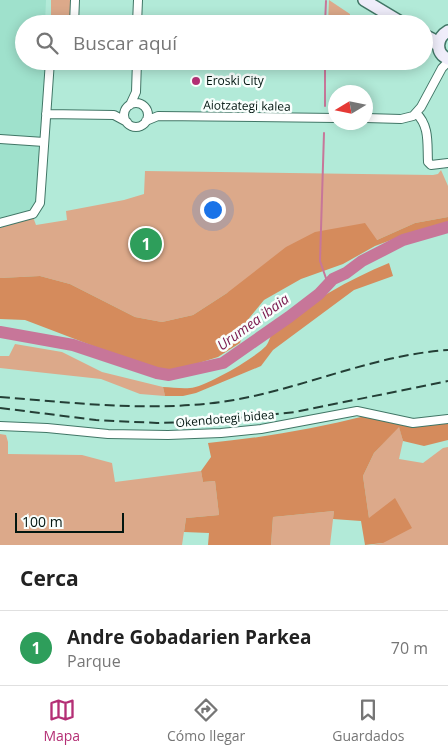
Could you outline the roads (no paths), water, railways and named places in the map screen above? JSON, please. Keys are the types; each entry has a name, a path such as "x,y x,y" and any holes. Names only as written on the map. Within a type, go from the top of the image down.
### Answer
{"main road":[{"path":"364,0 389,15"},
{"path":"433,41 444,51"}],"street":[{"path":"74,15 75,0"},
{"path":"137,15 138,0"},
{"path":"373,118 405,118 416,113 421,107 444,51"},
{"path":"0,222 35,212 40,203 49,70"},
{"path":"127,122 125,116 136,92 137,70"},
{"path":"46,114 114,115 137,126 146,121 148,115 136,92"},
{"path":"114,115 135,103 144,107"},
{"name":"Aiotzategi kalea","path":"144,107 158,116"},
{"path":"416,113 425,125 428,162 431,164 445,163"},
{"name":"Aiotzategi kalea","path":"146,121 158,116 328,118"},
{"path":"0,138 44,142"},
{"name":"Okendotegi bidea","path":"0,426 108,434 168,435 261,429 356,410 413,423 448,419"}],"waterway":[{"path":"325,15 326,1"},
{"path":"325,70 325,106"},
{"path":"324,133 320,261 328,284"},
{"name":"Urumea ibaia","path":"0,332 73,345 157,373 169,375 223,363 289,317 319,294 333,279 346,273 362,261 403,240 448,227"}],"railway":[{"path":"0,397 117,406 205,404 261,394 394,358 448,350"},
{"path":"0,408 96,420 157,423 200,422 295,412 448,381"}],"place":[{"name":"Eroski City","path":"196,81"},
{"name":"Andre Gobadarien Parkea","path":"146,244"}]}
